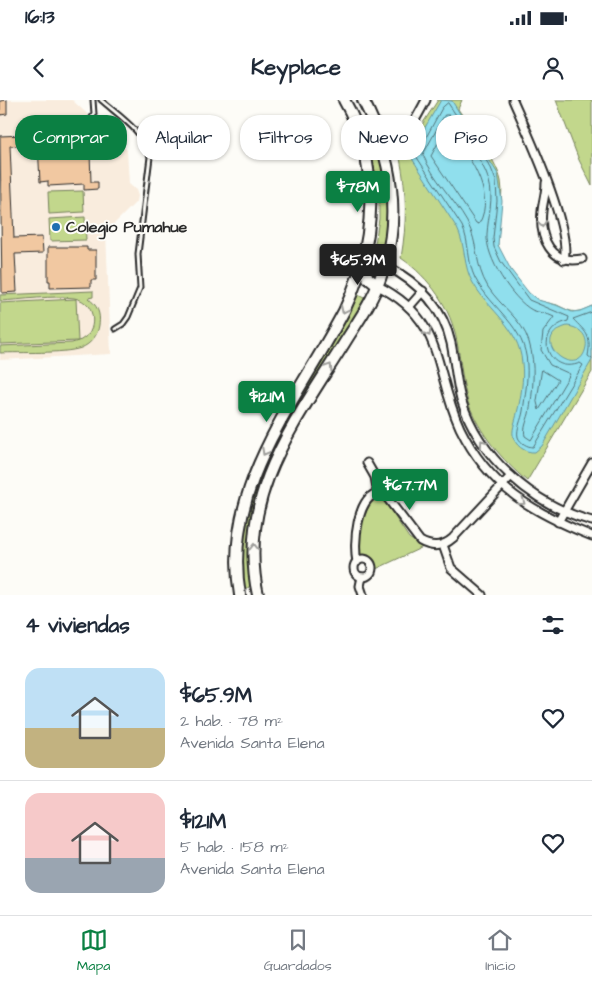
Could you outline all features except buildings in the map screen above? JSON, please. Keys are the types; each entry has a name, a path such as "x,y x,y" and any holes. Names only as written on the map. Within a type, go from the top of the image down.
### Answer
{"street":[{"path":"344,100 352,115"},
{"path":"364,100 371,115"},
{"path":"417,115 426,100"},
{"path":"513,100 559,216 565,250 564,260"},
{"path":"365,160 370,204 368,238 363,265 344,311 264,454 249,485 237,536 237,571 240,594 258,592 253,546 255,522 268,474 290,432 368,306 378,286 391,236 393,208 390,175 386,160"},
{"path":"546,180 542,210 543,234 553,252 564,260 582,259"},
{"path":"363,265 368,278 409,307 422,322 435,345 452,406 466,439 484,466 526,506 592,536"},
{"path":"385,265 407,277 423,291 437,309 447,330 459,392 470,420 486,448 511,476 540,499 564,511 592,521"},
{"path":"409,307 423,291"},
{"path":"368,462 376,477 378,492"},
{"path":"558,522 592,464"},
{"path":"378,492 386,497 420,541 432,545 443,545 453,538 511,476"},
{"path":"362,577 354,571 357,562 355,546 358,527 367,500 378,492"},
{"path":"443,545 451,568 482,595"},
{"path":"357,562 365,560 371,565 369,575 362,577"},
{"path":"362,577 360,586 363,595"}],"lane":[{"path":"93,100 93,115"},
{"path":"101,100 148,145 150,157 138,254 140,288 128,317 115,330"}],"shaded area":[{"name":"Colegio Pumahue","path":"0,100 72,100 88,115 15,115 15,160 127,160 127,150 129,184 136,190 138,196 137,201 106,232 111,354 0,360"}],"green space":[{"path":"438,100 462,100 458,109 462,115 436,115 436,160 492,160 501,181 502,189 497,230 498,245 515,276 533,297 540,301 574,312 592,306 592,372 527,481 500,455 478,424 468,402 457,342 450,317 430,284 401,258 405,208 400,160 426,160 426,118"},
{"path":"556,100 592,100 592,186 579,160"},
{"path":"372,160 380,160 387,196 387,227 375,278 371,268 379,219 377,178"},
{"path":"83,191 84,212 49,214 48,192"},
{"path":"85,217 86,240 50,241 49,219"},
{"path":"93,291 93,297 88,298 98,310 99,321 97,332 88,344 81,348 64,351 0,353 0,346 72,343 81,340 89,334 93,317 85,303 74,298 57,297 0,301 0,295"},
{"path":"358,295 366,299 305,397 260,484 249,532 251,584 248,588 244,588 241,581 243,527 261,468"},
{"path":"76,299 78,341 0,344 0,303"},
{"path":"379,498 385,502 409,538 423,547 376,569 370,559 360,555 358,541 365,514 369,506"}],"water":[{"path":"441,100 452,101 461,115 436,115 436,160 489,160 498,174 502,201 498,245 511,270 529,293 538,300 572,312 592,306 592,360 542,446 535,452 521,448 515,442 513,435 523,375 520,350 503,320 473,283 457,228 413,160 426,160 426,126","holes":["567,326 578,330 584,335 586,347 581,357 574,361 566,360 552,348 551,340 555,332"]}],"place":[{"name":"Colegio Pumahue","path":"56,227"}]}
